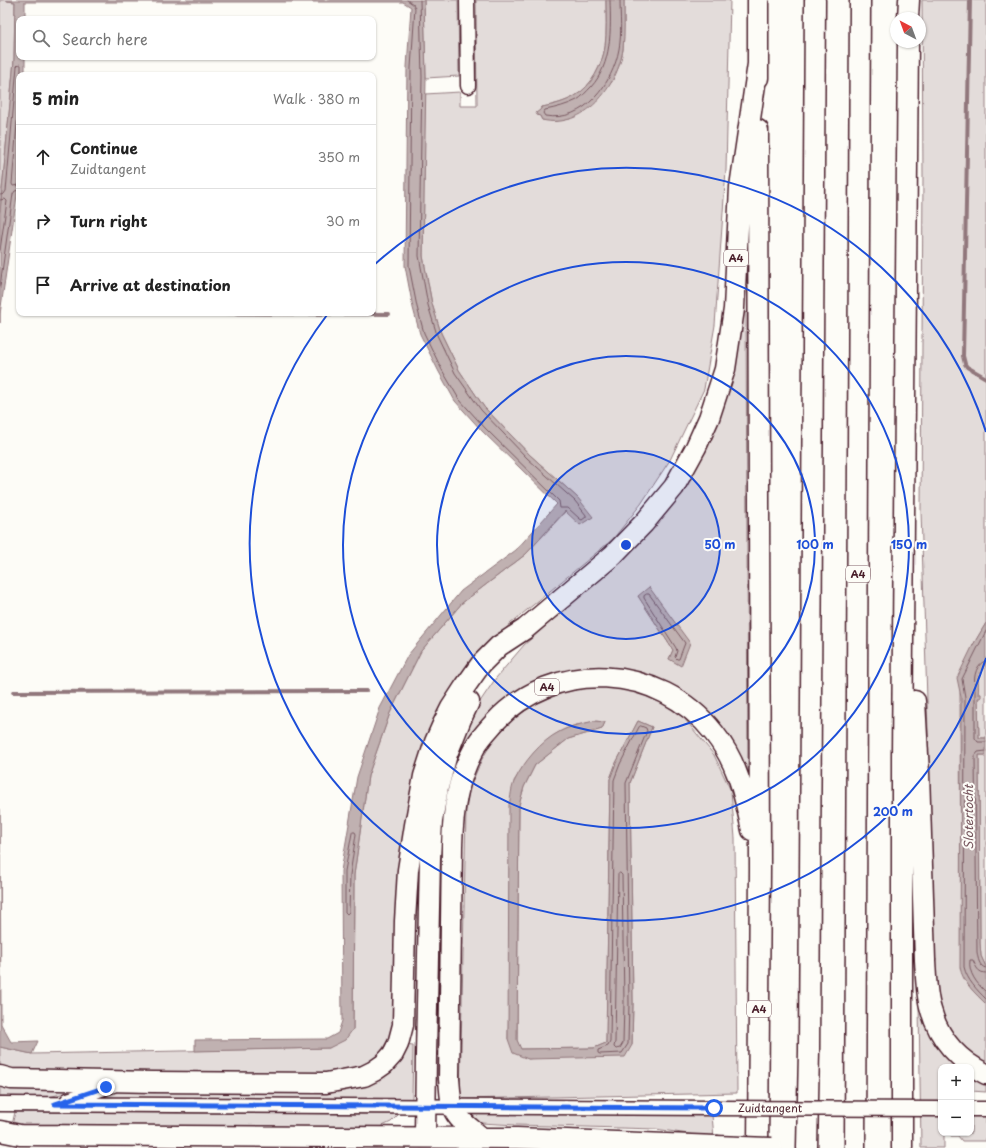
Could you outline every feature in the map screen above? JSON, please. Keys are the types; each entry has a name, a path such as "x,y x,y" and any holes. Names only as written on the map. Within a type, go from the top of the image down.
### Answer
{"highway":[{"name":"A4","path":"758,0 760,869 758,1148"},
{"path":"807,1148 809,1043 815,0"},
{"name":"A4","path":"855,1148 860,0"},
{"path":"908,12 909,0"},
{"path":"902,1148 904,515 908,48"},
{"name":"A4","path":"124,1081 326,1082 364,1076 384,1064 393,1054 398,1044 403,1025 405,921 408,870 415,825 424,776 435,742 451,708 481,664 499,646 525,629 613,555 644,523 674,487 696,447 709,418 725,369 734,309 740,186 758,64"},
{"path":"904,515 919,773 927,986 930,1009 942,1035 955,1052 964,1061 986,1074"},
{"name":"A4","path":"425,1106 430,858 432,821 438,787 447,754 458,726 475,691 496,662 525,629"},
{"name":"A4","path":"453,1106 449,1079 449,1022 453,815 461,780 471,755 481,739 504,713 536,691 569,680 603,676 637,681 665,692 695,712 714,733 736,769 743,790 760,869"},
{"path":"0,1076 11,1079 124,1081"},
{"path":"425,1106 433,1142"},
{"path":"453,1106 455,1113 460,1119 482,1138"},
{"path":"0,1131 20,1135 433,1142 482,1138 517,1138 772,1148"},
{"path":"402,1148 433,1142"}],"lane":[{"path":"467,0 468,86"},
{"path":"55,1104 124,1081"},
{"name":"Zuidtangent","path":"0,1104 938,1109"},
{"path":"974,1109 986,1109"}],"shaded area":[{"path":"0,0 15,2 14,60 0,212"},
{"path":"424,0 458,0 459,76 426,78"},
{"path":"476,0 606,0 605,47 599,68 591,81 581,92 567,100 542,107 540,116 542,120 556,121 570,119 612,82 619,66 623,50 624,0 730,0 726,170 715,325 704,389 670,460 641,504 613,539 510,624 465,675 438,719 397,1008 392,1032 378,1057 353,1071 309,1078 0,1069 0,1047 32,1054 329,1048 353,1029 354,875 368,776 390,713 421,651 462,603 526,554 578,498 530,455 484,407 459,370 441,333 432,304 423,256 425,94 460,92 460,106 477,106"},
{"path":"922,0 986,0 986,623 973,645 960,693 961,970 968,984 986,1004 986,1064 970,1053 955,1037 950,1029 939,1001 936,982 921,511 922,48 926,48 926,12 922,12"},
{"path":"746,312 748,780 696,705 573,674 476,738 447,904 441,905 436,841 451,762 477,706 496,678 524,645 624,558 654,528 678,497 739,313","holes":["638,596 690,643 669,659 673,650"]},
{"path":"986,662 986,738 979,738 978,698 981,694 978,694 978,678"},
{"path":"590,686 625,689 658,700 684,718 714,755 731,791 735,838 737,1093 460,1099 466,811 469,789 482,759 494,739 514,718 534,705 563,692","holes":["594,721 605,722 602,729 568,739 535,765 524,787 519,805 517,1040 520,1049 594,1048 606,1043 610,779 616,763 638,721 652,727 630,783 633,1003 632,1045 528,1059 508,1039 514,781 526,763 540,747 556,734 576,725"]},
{"path":"979,755 986,755 986,967 981,956 980,943"},
{"path":"919,1004 923,1005 956,1064 938,1064 938,1136 944,1136 944,1148 921,1148"},
{"path":"404,1045 413,1046 412,1099 91,1098 137,1086 330,1086"},
{"path":"974,1077 986,1083 986,1092 974,1091"},
{"path":"0,1081 101,1085 48,1097 0,1096"},
{"path":"15,1112 399,1114 391,1122 374,1130 12,1125"},
{"path":"465,1113 712,1115 714,1138 656,1129 481,1123 470,1120"},
{"path":"974,1116 986,1116 986,1141 962,1141 958,1136 974,1136"}],"water":[{"path":"7,0 424,0 426,78 423,256 432,304 441,333 459,370 484,407 530,455 578,498 593,517 580,525 565,511 526,554 462,603 421,651 390,713 368,776 354,875 353,1029 345,1040 329,1048 195,1051 195,1040 327,1039 338,1033 342,1021 341,871 357,777 380,708 408,655 461,591 516,550 557,504 482,431 455,401 420,334 413,308 405,266 407,67 411,7 403,2 25,2 25,16 16,16 16,60 25,60 25,72 16,72 16,202 0,314 0,212 14,60 15,2"},
{"path":"606,0 624,0 623,49 620,63 614,77 606,90 585,112 572,118 557,121 542,120 536,113 542,107 567,100 581,92 591,81 599,68 605,47"},
{"path":"649,587 690,643 681,666 669,659 673,650 638,596"},
{"name":"Slotertocht","path":"986,623 986,662 978,678 978,694 981,694 981,698 978,698 979,738 986,738 986,755 979,755 980,943 981,956 986,967 986,1004 966,983 960,967 961,697 957,678 973,645"},
{"path":"594,721 605,722 602,729 568,739 535,765 524,787 519,805 517,1040 521,1049 594,1048 606,1043 610,779 616,763 638,721 652,727 630,783 633,1003 632,1045 625,1057 528,1059 513,1053 508,1039 509,805 512,789 515,780 533,753 552,736 567,728"},
{"path":"0,809 1,1024 11,1042 38,1041 32,1054 0,1047"}],"waterway":[{"path":"970,0 963,356 967,367 986,378"},
{"path":"376,314 389,314"},
{"path":"13,692 366,691"}],"route":[{"path":"106,1087 55,1104 714,1108"}]}
